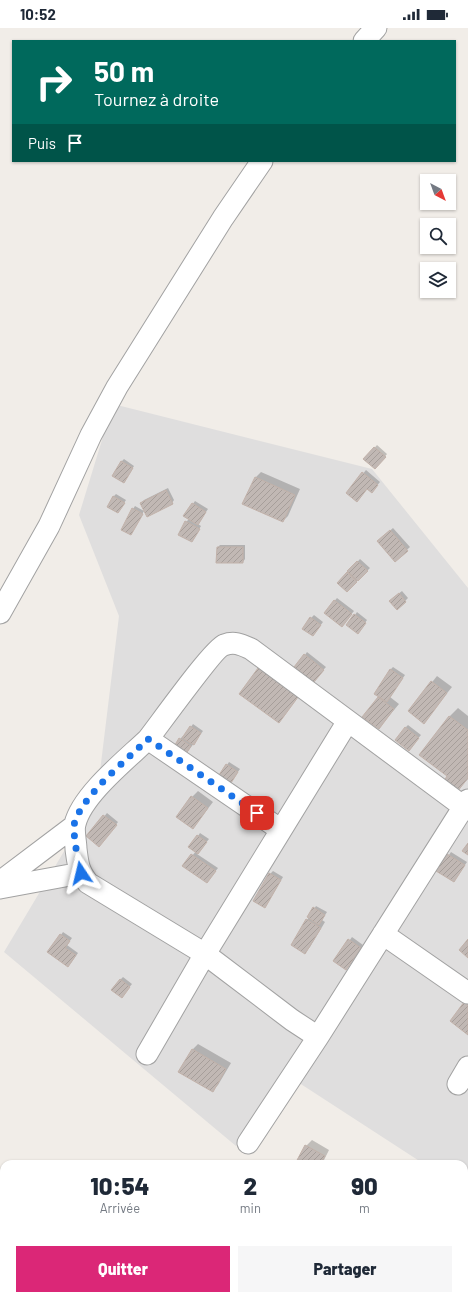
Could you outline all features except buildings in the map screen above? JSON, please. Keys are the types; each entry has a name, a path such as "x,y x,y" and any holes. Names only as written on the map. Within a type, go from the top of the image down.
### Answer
{"street":[{"path":"365,40 376,28"},
{"path":"0,613 49,526 91,435 117,387 223,218 261,162"},
{"path":"248,1143 318,1036 382,934 466,806 251,649 237,643 223,645 204,666 148,739 90,796 80,810 74,826 78,864 81,873 88,883 205,954 292,1020 318,1036"},
{"path":"147,1054 205,954 348,721"},
{"path":"148,739 281,830"},
{"path":"0,882 74,826"},
{"path":"0,888 81,873"},
{"path":"382,934 468,993"}],"shaded area":[{"path":"113,404 372,469 468,588 468,1160 418,1160 290,1077 236,1146 4,952 97,796 119,616 79,515"}],"route":[{"path":"81,873 78,864 74,826 80,810 90,796 148,739 257,813"}]}
